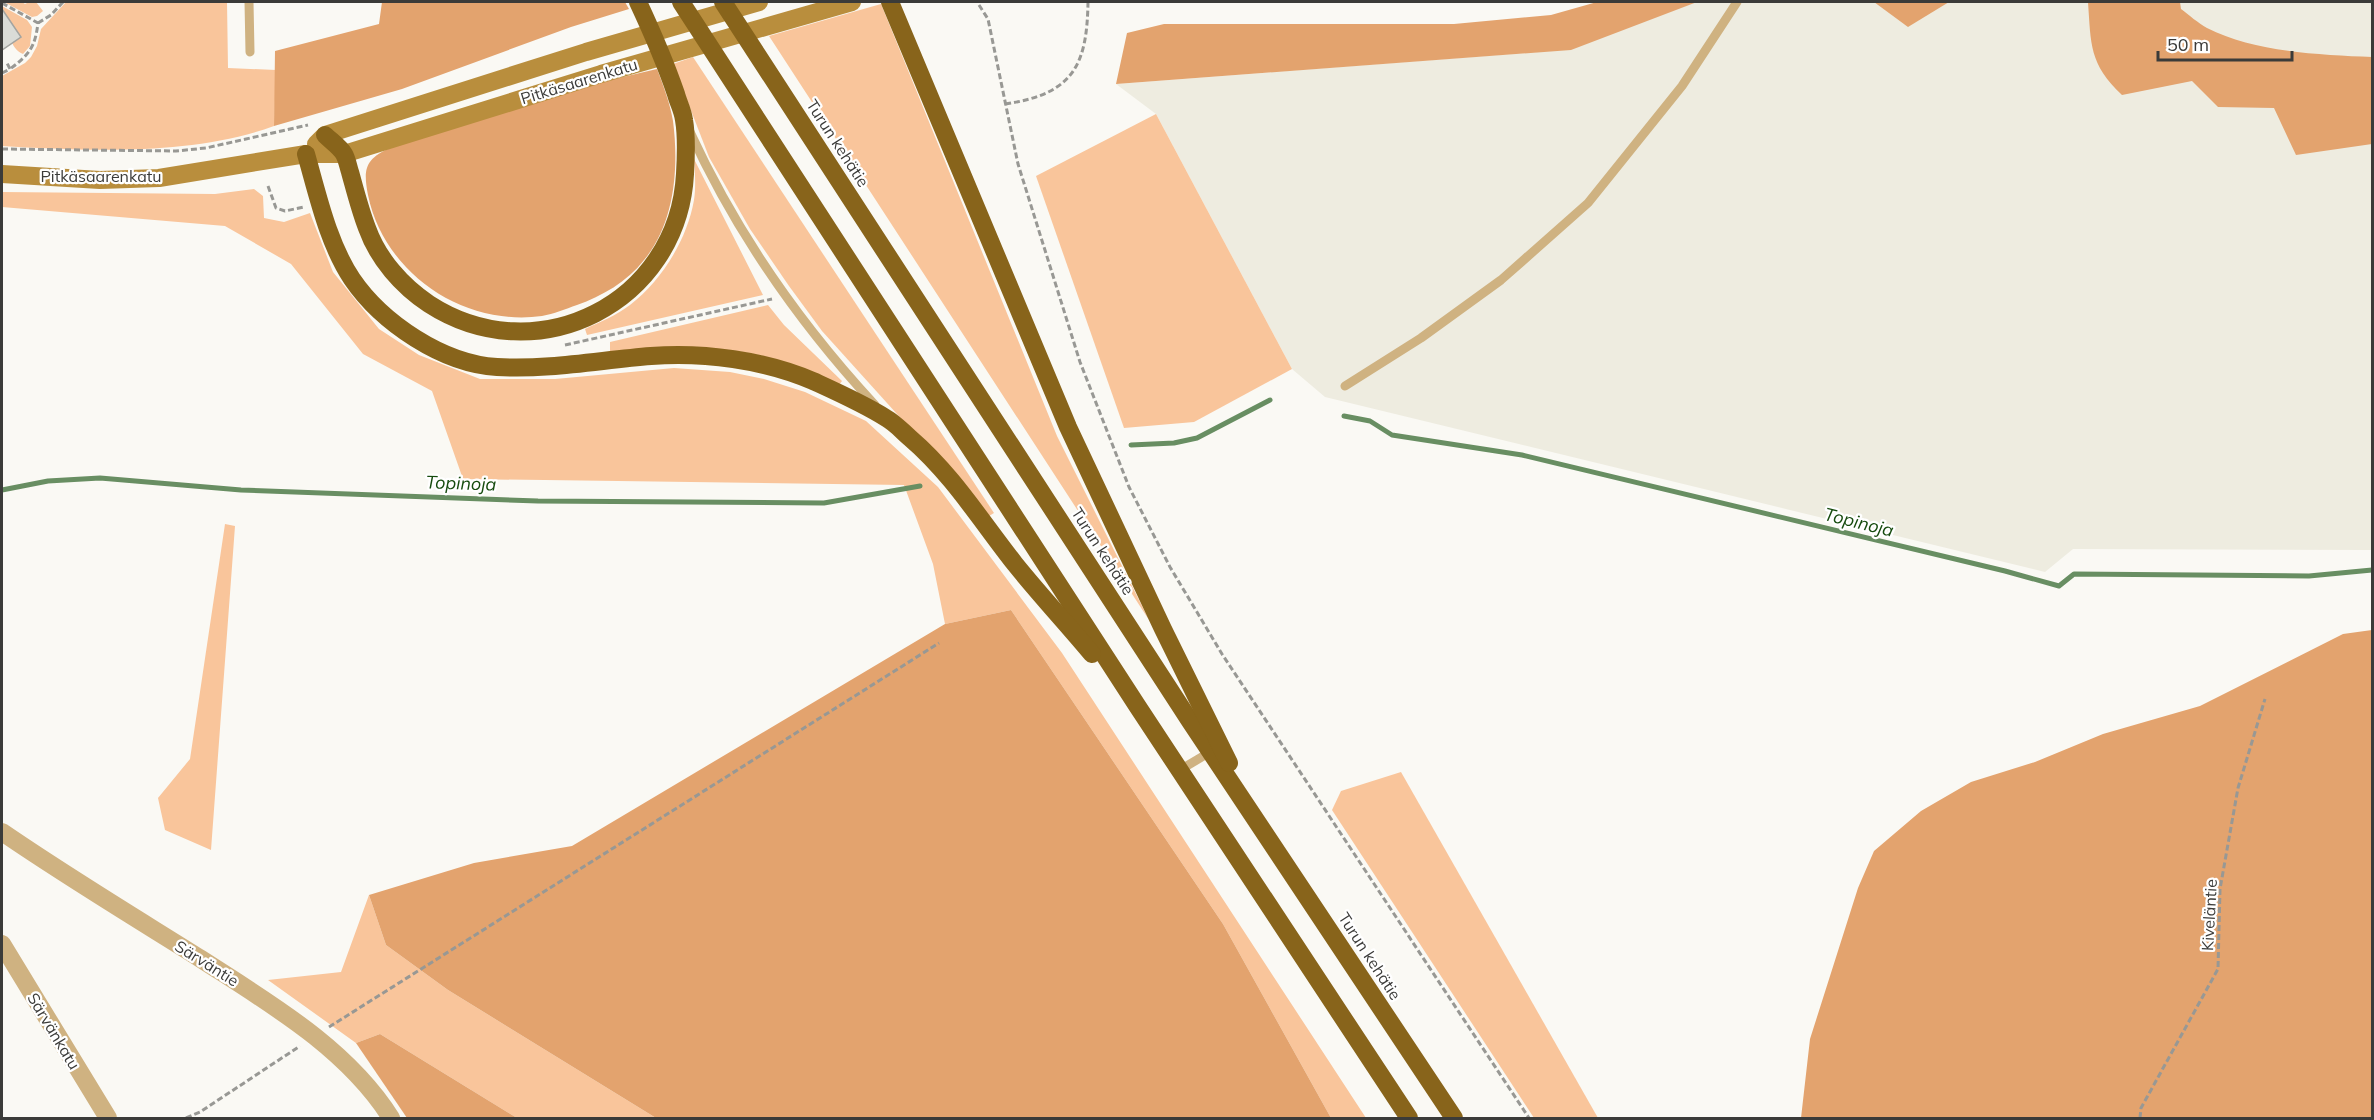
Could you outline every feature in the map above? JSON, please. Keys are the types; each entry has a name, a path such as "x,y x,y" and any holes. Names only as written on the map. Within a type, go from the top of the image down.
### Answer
{"highway":[{"path":"319,130 344,154 372,241 387,266 411,291 449,316 471,326 497,330 544,330 588,318 630,292 664,248 682,202 685,173 684,119 666,64 638,2"},
{"path":"681,2 1138,707 1409,1119"},
{"name":"Turun kehätie","path":"723,2 1210,752 1454,1119"},
{"path":"890,2 1081,456 1260,826"},
{"path":"306,154 326,221 341,259 352,279 396,326 418,341 441,352 494,367 557,366 652,356 692,356 744,361 810,380 888,419 921,447 952,481 1015,564 1138,707"}],"street":[{"name":"Pitkäsaarenkatu","path":"306,154 319,130 759,2"},
{"name":"Pitkäsaarenkatu","path":"2,174 100,180 159,178 306,154 344,154 601,74 849,2"},
{"name":"Särväntie","path":"2,832 249,990 315,1036 356,1074 391,1119"},
{"name":"Särvänkatu","path":"2,944 108,1119"}],"lane":[{"path":"249,2 250,52"},
{"path":"1345,386 1421,339 1501,280 1588,203 1682,86 1737,2"},
{"path":"684,119 726,203 792,303 832,358 888,419"},
{"path":"1180,770 1210,752"}],"path":[{"path":"2,73 30,53 38,23 51,15 63,2"},
{"path":"1005,104 1030,101 1069,77 1079,63 1085,46 1088,2"},
{"path":"2,3 38,23"},
{"path":"979,5 988,19 1018,164 1080,362 1129,487 1170,567 1222,654 1529,1119"},
{"path":"6,61 10,69"},
{"path":"2,149 176,150 206,148 319,130"},
{"path":"268,186 276,208 285,211 306,206"},
{"path":"186,1119 200,1113 404,979 521,908 939,643"},
{"name":"Kiveläntie","path":"2140,1119 2141,1108 2218,969 2220,889 2238,788 2265,699"}],"shaded area":[{"path":"4,2 25,4 36,2 43,11 32,17"},
{"path":"66,2 227,2 228,68 276,70 274,126 243,136 175,147 104,150 2,146 2,76 31,57 37,46 41,29"},
{"path":"382,2 625,2 629,9 571,27 402,89 274,126 275,51 379,24"},
{"path":"1597,2 1697,2 1571,50 1116,84 1127,33 1164,24 1454,24 1551,15"},
{"path":"1696,2 2372,2 2372,550 2073,549 2045,572 1325,397 1292,369 1156,114 1116,84 1564,50"},
{"path":"1874,2 1949,2 1908,27"},
{"path":"2088,2 2180,2 2181,9 2204,26 2245,42 2288,51 2372,57 2372,144 2296,155 2274,108 2218,107 2192,81 2122,95 2103,73 2094,53"},
{"path":"881,4 1057,436 1149,620 769,36"},
{"path":"2,6 27,20 32,27 30,46 23,54 12,43 7,17 2,21"},
{"path":"693,57 994,513 989,516 822,331 750,229 709,157 673,64"},
{"path":"657,69 668,101 675,139 675,175 668,212 654,245 644,260 630,275 605,293 542,316 512,317 484,313 456,303 431,289 409,270 391,248 377,223 368,195 366,172 375,156 390,148 593,84"},
{"path":"1156,114 1292,369 1194,422 1124,428 1036,176"},
{"path":"694,159 763,295 587,335 585,329 620,312 642,295 653,284 671,258 691,215 695,185"},
{"path":"254,189 263,196 264,218 284,222 310,213 333,272 379,329 419,355 480,379 555,379 674,368 730,372 764,379 805,392 866,421 938,487 1062,653 1366,1118 1331,1118 1223,924 1011,610 945,624 933,564 904,485 463,479 432,391 363,354 291,264 225,226 2,207 2,192 215,194"},
{"path":"768,305 784,325 842,381 839,385 781,361 727,350 700,348 610,352 610,342"},
{"path":"225,524 235,526 211,850 165,830 158,798 190,759"},
{"path":"1011,610 1223,924 1331,1118 656,1118 448,990 386,945 369,895 474,863 572,846 945,624"},
{"path":"2372,630 2372,1118 1801,1118 1810,1039 1858,888 1874,851 1921,811 1971,782 2035,762 2103,734 2200,706 2343,634"},
{"path":"1401,772 1598,1118 1534,1118 1332,810 1341,791"},
{"path":"369,895 386,945 448,990 656,1118 517,1118 380,1034 356,1043 268,980 341,972"},
{"path":"380,1034 517,1118 407,1118 356,1043"}],"building":[{"path":"2,9 21,37 2,50"}],"waterway":[{"name":"Topinoja","path":"1131,445 1174,443 1197,438 1270,400"},
{"name":"Topinoja","path":"1344,416 1370,421 1392,435 1522,455 2059,586 2074,574 2309,576 2372,570"},
{"name":"Topinoja","path":"2,490 48,481 100,478 241,490 538,501 824,503 920,486"}]}
